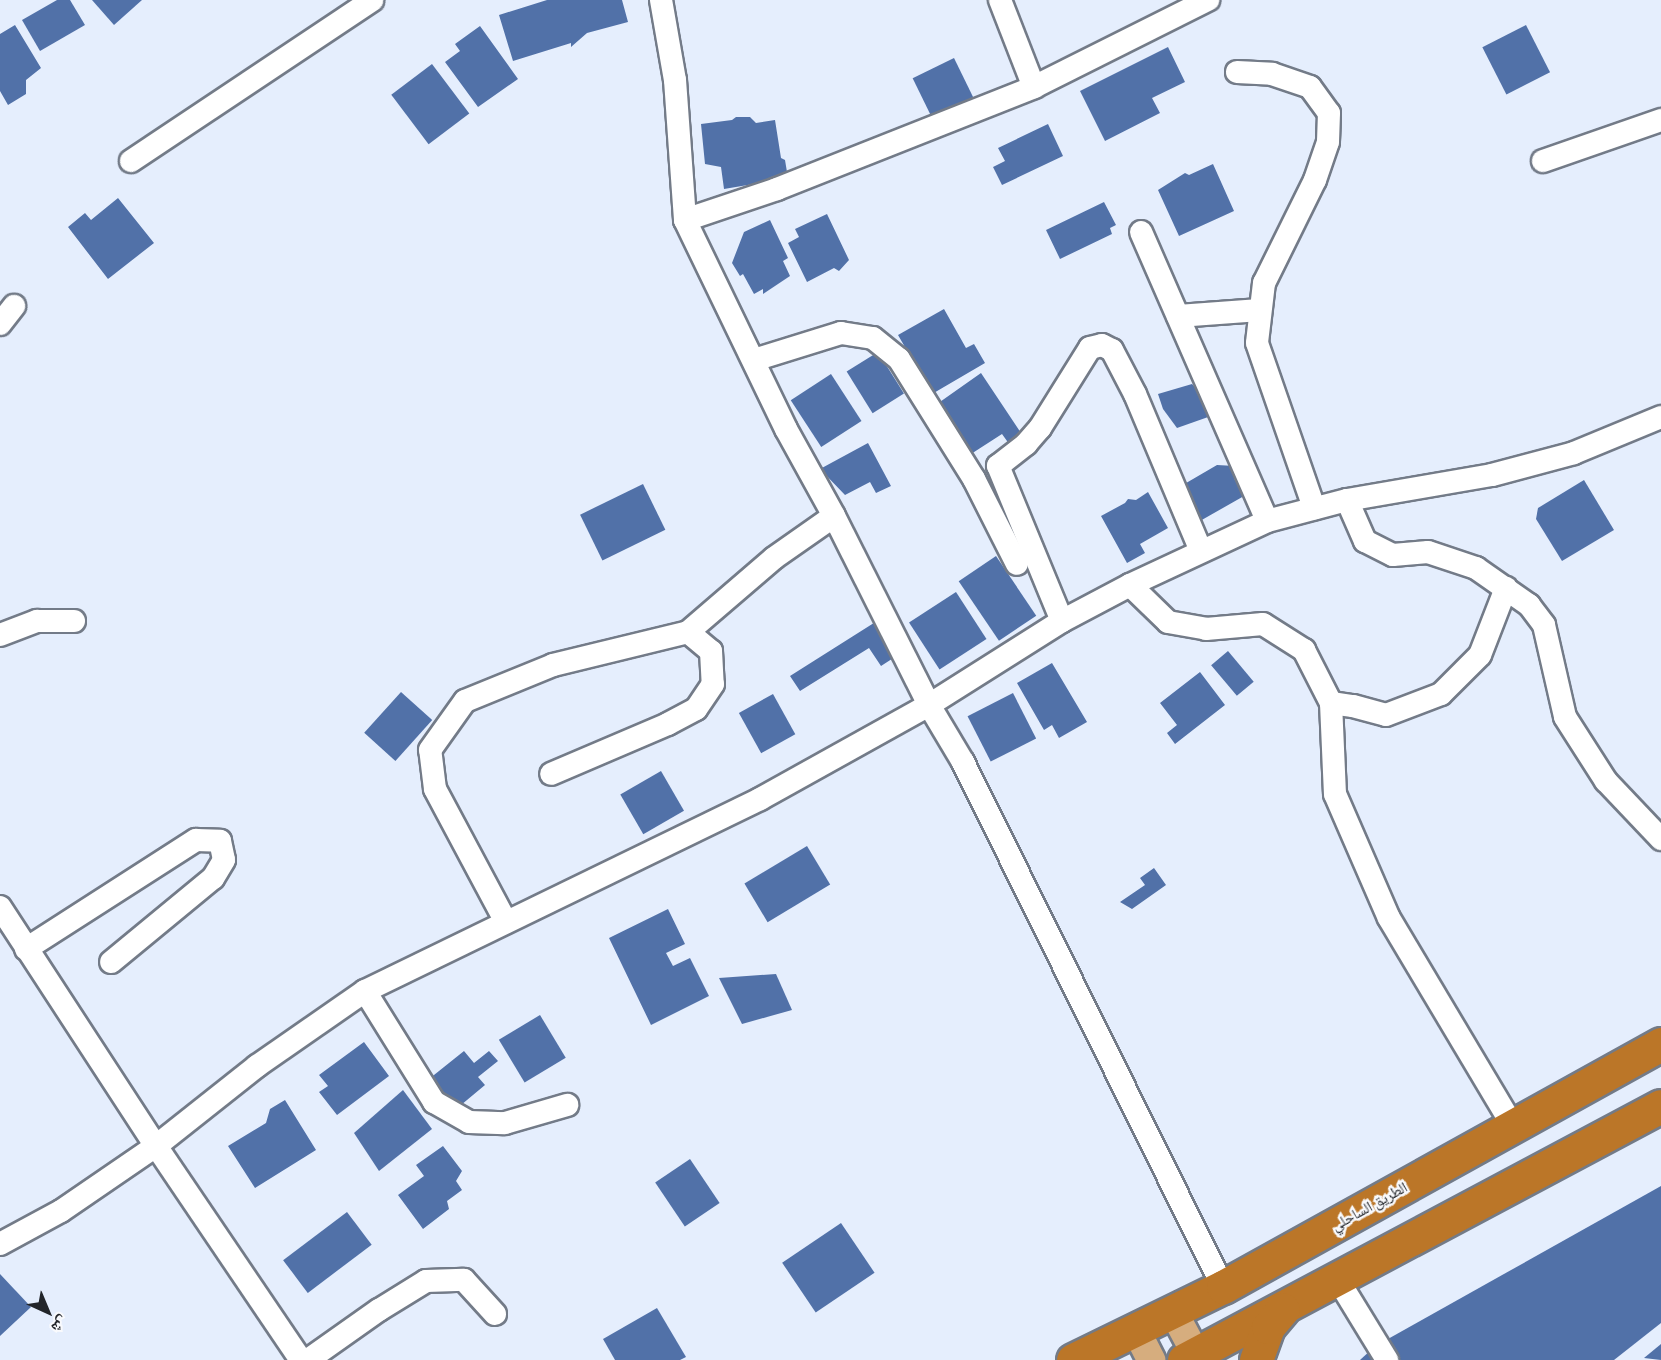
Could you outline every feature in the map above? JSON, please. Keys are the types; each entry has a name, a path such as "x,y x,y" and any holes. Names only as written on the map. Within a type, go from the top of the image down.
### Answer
{"highway":[{"name":"الطريق الساحلي","path":"1073,1360 1223,1287 1661,1044"},
{"path":"1193,1358 1661,1106"},
{"path":"1256,1360 1268,1327 1284,1309"}],"main road":[{"path":"1174,1312 1193,1358"},
{"path":"1136,1330 1151,1360"}],"street":[{"path":"131,161 372,0"},
{"path":"661,0 675,80 685,220 786,429 834,516 929,705 968,773 1223,1287"},
{"path":"1000,0 1034,87"},
{"path":"685,220 777,189 1034,87 1208,0"},
{"path":"1237,72 1272,74 1310,87 1329,113 1328,142 1315,180 1264,284 1257,344 1314,508"},
{"path":"1543,161 1661,120"},
{"path":"1141,232 1268,521"},
{"path":"1178,316 1260,310"},
{"path":"754,360 841,333 873,338 898,359 956,449 974,479 1017,564"},
{"path":"1062,621 998,466 1026,444 1040,428 1090,348 1102,345 1112,350 1135,394 1201,551"},
{"path":"0,1244 61,1211 156,1146 257,1066 364,990 760,799 929,705 1062,621 1130,585 1268,521 1347,500 1492,474 1533,464 1574,453 1661,417"},
{"path":"1347,500 1365,541 1393,555 1428,552 1476,568 1529,605 1544,625 1565,717 1606,781 1661,839"},
{"path":"506,922 435,789 430,750 465,701 553,665 688,632 774,558 834,516"},
{"path":"1130,585 1168,621 1206,629 1263,624 1304,650 1332,703 1335,794 1389,918 1513,1126"},
{"path":"1332,703 1386,715 1441,694 1480,656 1506,588"},
{"path":"0,635 37,621 74,621"},
{"path":"551,774 669,724 696,709 713,684 711,651 688,632"},
{"path":"26,949 196,840 220,841 224,860 213,878 111,962"},
{"path":"0,907 156,1146 301,1360"},
{"path":"364,990 434,1102 469,1122 505,1123 567,1105"},
{"path":"308,1360 379,1310 426,1281 464,1280 495,1314"},
{"path":"1338,1280 1387,1360"}],"building":[{"path":"57,0 70,0 85,25 40,51 22,20"},
{"path":"92,0 142,0 114,25"},
{"path":"547,0 622,0 628,22 587,33 571,47 571,43 513,61 499,15"},
{"path":"15,25 41,68 26,80 26,94 8,105 0,91 0,34"},
{"path":"1526,25 1550,72 1506,94 1482,47"},
{"path":"480,26 518,79 478,107 445,62 460,51 455,44"},
{"path":"1168,47 1185,82 1152,98 1160,113 1105,141 1080,91"},
{"path":"954,58 974,99 933,120 913,78"},
{"path":"432,64 469,114 429,144 391,95"},
{"path":"736,117 750,117 756,123 775,120 781,158 785,160 788,178 724,189 721,167 705,164 701,124 732,120"},
{"path":"1048,124 1063,156 1002,185 993,167 1005,161 998,148"},
{"path":"1213,164 1234,211 1179,236 1158,190 1185,173 1189,175"},
{"path":"118,198 154,243 108,279 68,227 85,213 91,220"},
{"path":"1104,202 1116,225 1110,228 1112,234 1060,259 1046,230"},
{"path":"827,214 849,260 839,271 834,268 807,282 788,243 799,237 795,229"},
{"path":"770,220 788,258 783,261 790,276 763,294 763,289 754,294 743,274 740,276 732,263 744,232"},
{"path":"944,309 966,348 974,344 985,363 932,394 898,335"},
{"path":"878,352 904,394 873,413 847,372"},
{"path":"981,373 1025,439 1012,448 1002,434 971,454 937,404"},
{"path":"831,374 861,421 821,447 791,400"},
{"path":"1192,384 1205,398 1211,416 1177,428 1163,409 1158,394"},
{"path":"868,443 891,486 876,493 870,482 845,495 820,469"},
{"path":"1217,465 1235,466 1234,478 1244,496 1200,521 1181,486"},
{"path":"1584,480 1614,530 1562,561 1536,519 1538,508"},
{"path":"643,484 665,530 602,561 580,515"},
{"path":"1148,492 1168,528 1140,544 1145,553 1127,563 1101,516 1128,499 1136,500"},
{"path":"996,556 1036,616 999,641 959,581"},
{"path":"956,592 986,639 940,669 909,622"},
{"path":"877,621 898,655 881,666 869,648 800,691 790,676"},
{"path":"1228,651 1254,682 1237,696 1211,665"},
{"path":"1052,663 1087,722 1059,738 1052,725 1044,730 1017,683"},
{"path":"1200,672 1225,705 1175,744 1167,733 1177,725 1160,703"},
{"path":"401,692 432,720 395,761 364,733"},
{"path":"1013,693 1036,738 991,762 968,716"},
{"path":"773,694 795,734 761,753 739,713"},
{"path":"661,771 684,811 643,834 620,794"},
{"path":"807,846 830,885 768,922 744,884"},
{"path":"1154,868 1166,885 1132,909 1120,902 1145,885 1140,878"},
{"path":"668,909 685,944 666,953 673,966 690,958 709,996 651,1025 609,938"},
{"path":"776,974 792,1010 742,1024 719,978"},
{"path":"540,1015 566,1058 525,1083 499,1040"},
{"path":"364,1042 389,1076 337,1115 319,1092 328,1086 319,1075"},
{"path":"464,1051 474,1063 489,1051 498,1061 478,1077 485,1085 455,1110 429,1079"},
{"path":"403,1090 432,1129 379,1171 354,1133"},
{"path":"285,1100 316,1150 255,1188 228,1146 266,1123 270,1109"},
{"path":"443,1146 462,1171 456,1181 462,1190 447,1201 449,1209 423,1229 398,1195 424,1176 416,1165"},
{"path":"690,1159 720,1203 685,1226 655,1182"},
{"path":"1661,1186 1661,1323 1614,1360 1391,1360 1379,1344"},
{"path":"347,1212 372,1245 308,1293 283,1260"},
{"path":"841,1223 875,1273 816,1312 782,1263"},
{"path":"0,1274 31,1307 0,1336"},
{"path":"657,1308 686,1357 680,1360 615,1360 603,1339"},
{"path":"1661,1344 1661,1360 1644,1358"},
{"path":"1372,1349 1379,1360 1360,1360"}]}
